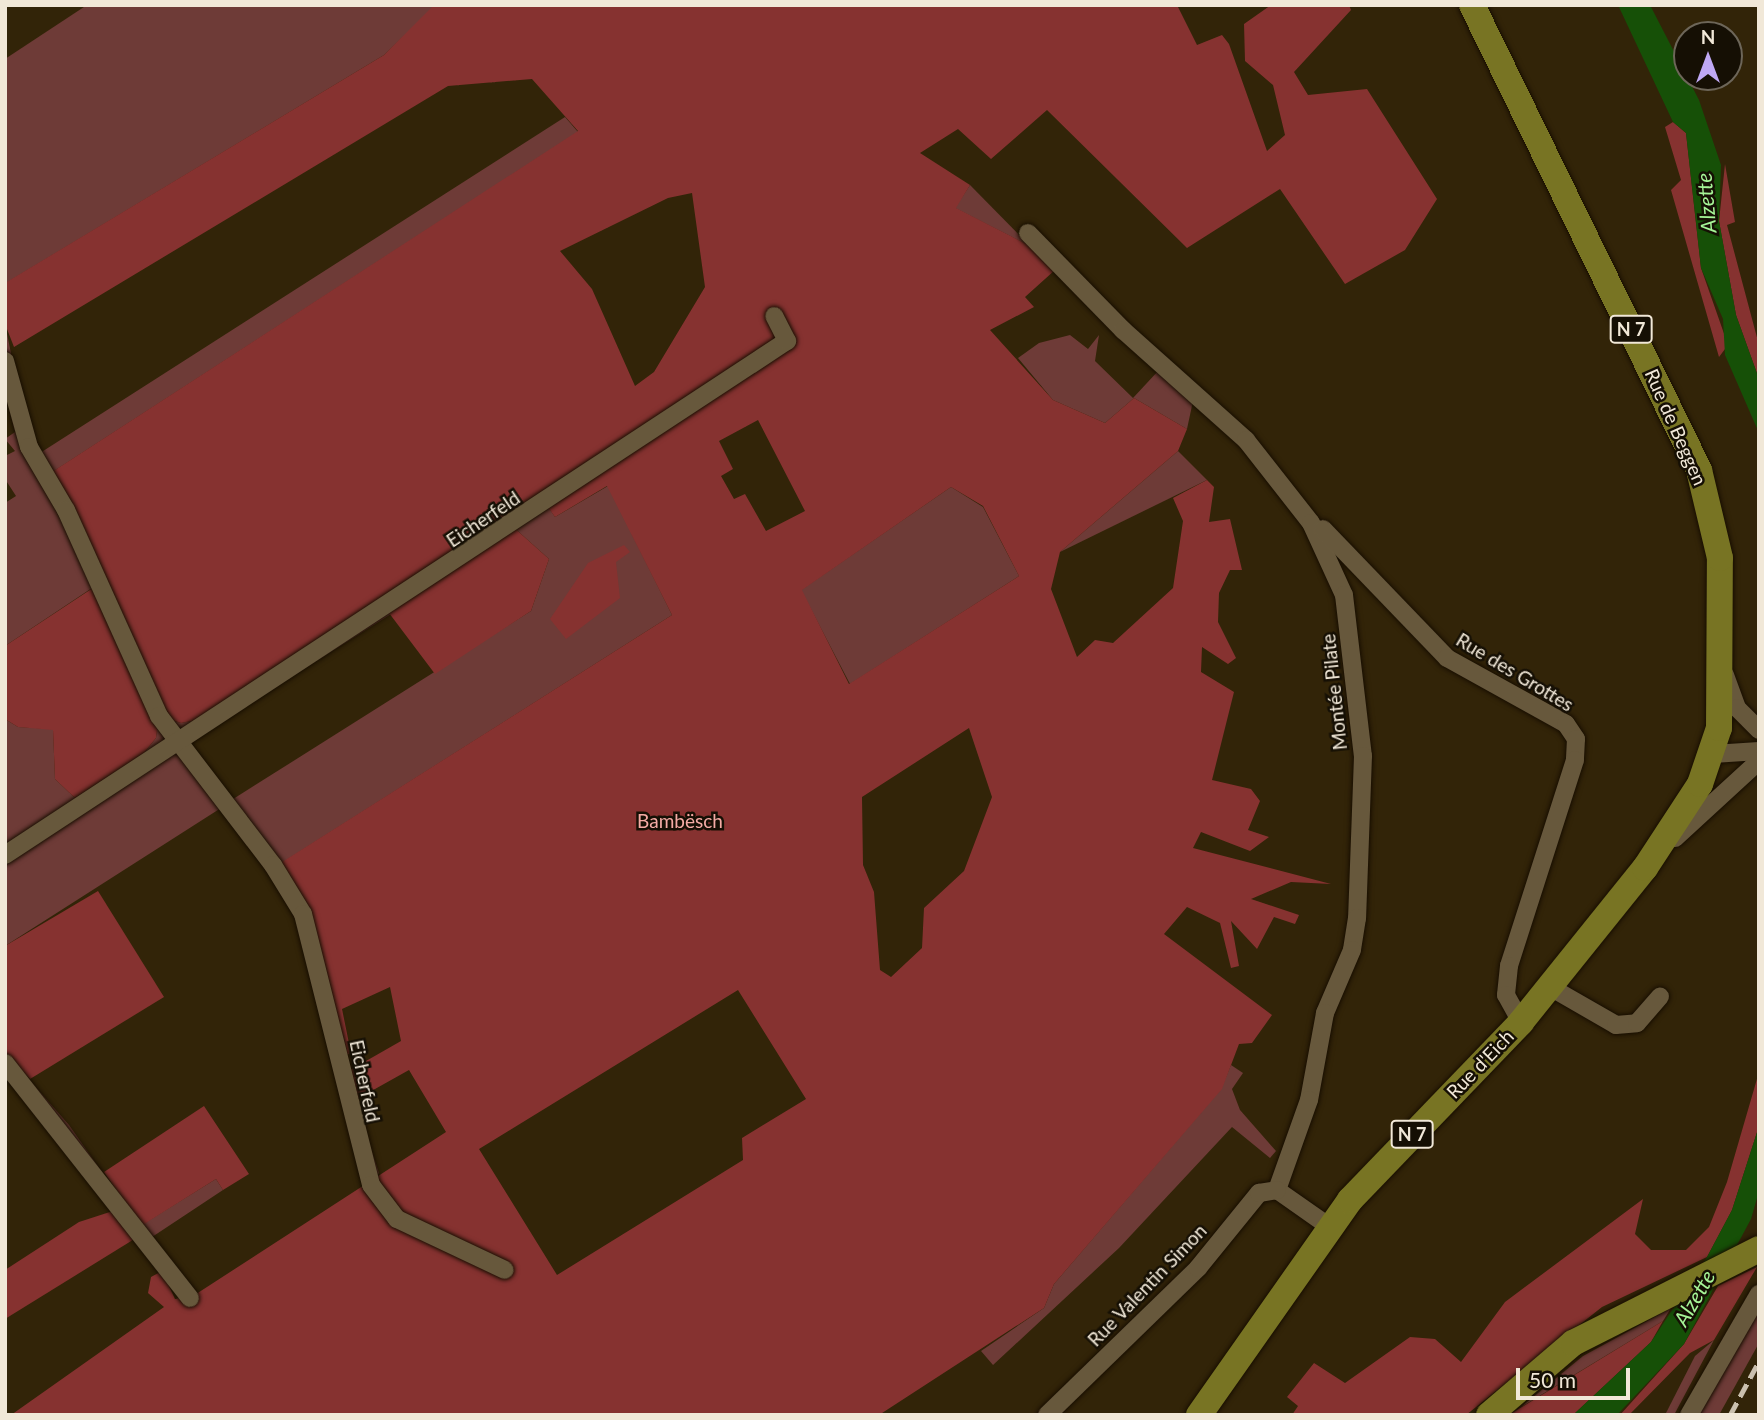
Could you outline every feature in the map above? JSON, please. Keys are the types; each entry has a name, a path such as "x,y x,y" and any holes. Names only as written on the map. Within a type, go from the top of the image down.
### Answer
{"main road":[{"name":"Rue de Beggen","path":"1472,5 1699,470 1720,558 1724,672 1713,754 1645,868"},
{"name":"Rue d'Eich","path":"1199,1415 1331,1228 1521,1022 1645,868"},
{"path":"1489,1415 1573,1343 1609,1321 1759,1249"}],"street":[{"name":"Montée Pilate","path":"1028,233 1123,330 1245,440 1311,523 1344,595 1364,806 1352,950 1325,1013 1309,1100 1276,1190"},
{"name":"Eicherfeld","path":"5,855 175,741 263,691 787,341 774,316"},
{"name":"Eicherfeld","path":"5,361 29,447 175,741 273,865 303,914 344,1097 380,1201 397,1219 505,1270"},
{"name":"Rue des Grottes","path":"1311,523 1447,658 1566,724 1576,739 1575,760 1509,966 1506,995 1521,1022"},
{"path":"1724,672 1737,708 1759,730"},
{"path":"1713,754 1758,759"},
{"name":"Rue d'Eich","path":"1645,868 1758,759"},
{"path":"1550,987 1616,1025 1637,1023 1660,997"},
{"path":"5,1063 190,1298"},
{"path":"1276,1190 1331,1228"},
{"name":"Rue Valentin Simon","path":"1046,1415 1198,1268 1259,1193 1276,1190"},
{"path":"1689,1415 1759,1294"}],"shaded area":[{"path":"87,5 435,6 384,55 6,283 5,59"},
{"path":"565,117 578,132 40,480 95,586 5,646 5,503 16,496 5,479 5,456 15,451 5,439 15,432 5,393 5,324 21,402 40,453"},
{"path":"970,185 1030,246 955,208"},
{"path":"1070,335 1088,349 1099,335 1095,361 1133,398 1159,370 1193,401 1187,429 1134,398 1105,423 1053,400 1018,358 1039,343"},
{"path":"1178,451 1207,480 1060,552"},
{"path":"608,486 672,615 280,864 307,912 324,963 348,1096 350,1103 355,1100 379,1173 367,1189 341,1098 298,916 221,808 5,946 5,719 18,727 53,729 55,779 75,798 143,754 156,738 159,716 181,723 202,719 387,609 391,614 193,739 190,753 230,801 531,611 549,559 511,525 545,502 555,517"},
{"path":"951,487 983,507 1019,576 850,684 801,590"},
{"path":"5,1052 69,1125 140,1226 216,1179 223,1190 146,1241 190,1298 175,1300 181,1296 5,1076"},
{"path":"1231,1065 1243,1073 1232,1089 1240,1110 1276,1151 1270,1158 1232,1127 1119,1248 993,1365 981,1351 1044,1308 1054,1284 1221,1089"},
{"path":"1759,1304 1759,1343 1719,1415 1695,1415"},
{"path":"1671,1308 1663,1321 1521,1407 1583,1356"},
{"path":"1714,1340 1674,1415 1665,1415 1695,1356"}],"green space":[{"name":"Bambësch","path":"434,5 1177,5 1197,45 1222,35 1229,44 1267,151 1285,135 1273,85 1245,61 1244,24 1271,5 1349,5 1351,10 1294,72 1308,95 1367,89 1437,199 1405,250 1345,284 1280,189 1187,248 1047,110 991,159 958,129 920,153 970,185 956,208 1030,246 1055,270 1025,297 1034,307 990,330 1053,400 1105,423 1134,398 1187,429 1178,451 1060,552 1051,589 1077,657 1095,640 1113,643 1173,588 1183,521 1173,498 1207,480 1214,487 1209,522 1230,519 1242,570 1230,570 1219,593 1218,622 1236,658 1228,664 1202,647 1201,672 1234,692 1212,780 1251,789 1260,801 1248,830 1269,837 1250,851 1201,832 1193,848 1331,884 1291,882 1251,899 1299,915 1295,924 1274,917 1257,949 1231,921 1239,966 1231,968 1220,923 1187,907 1164,934 1272,1015 1252,1043 1239,1044 1222,1089 1054,1284 1044,1308 879,1415 11,1415 164,1307 148,1293 151,1277 162,1271 175,1299 190,1298 446,1132 409,1070 350,1103 345,1073 401,1041 390,987 342,1009 351,1053 342,1057 279,864 672,615 607,486 555,517 545,503 511,525 549,559 531,611 435,674 386,609 202,719 181,723 159,716 156,738 143,754 75,798 55,779 53,730 18,727 5,719 5,646 105,580 52,472 578,131 532,79 448,86 14,347 5,324 5,283 384,55","holes":["692,193 705,287 654,372 635,386 592,289 560,251 668,198","758,420 805,511 766,531 745,494 734,499 721,476 733,469 719,441","951,487 983,506 1019,576 849,684 802,590","969,728 992,797 964,871 924,908 922,948 891,977 880,970 874,892 863,865 862,797","738,990 806,1099 742,1138 743,1160 557,1275 479,1149"]},
{"path":"1673,122 1686,133 1701,268 1728,345 1719,357 1671,190 1681,180 1665,127"},
{"path":"1725,164 1735,222 1727,225 1759,345 1759,379 1736,315 1719,221"},
{"path":"624,545 630,552 616,562 620,598 566,639 550,619 588,563"},
{"path":"98,891 164,997 30,1079 5,1052 5,946"},
{"path":"1759,1072 1759,1126 1732,1210 1707,1257 1602,1307 1466,1415 1292,1415 1298,1406 1287,1397 1314,1363 1345,1383 1410,1337 1435,1339 1461,1362 1505,1302 1643,1199 1635,1234 1651,1250 1686,1250 1709,1227 1727,1182"},
{"path":"204,1106 249,1174 223,1190 216,1179 141,1226 104,1172"},
{"path":"116,1210 136,1238 5,1319 5,1270 79,1222"},
{"path":"1757,1267 1714,1340 1690,1353 1629,1415 1620,1415 1684,1344 1718,1286"},
{"path":"1663,1321 1651,1342 1573,1415 1509,1415"}],"water":[{"name":"Alzette","path":"1618,5 1650,5 1673,50 1673,91 1694,91 1721,165 1719,221 1736,315 1759,379 1759,433 1725,355 1723,319 1701,268 1686,133 1673,122"},
{"name":"Alzette","path":"1759,1126 1759,1191 1751,1219 1684,1344 1617,1415 1573,1415 1651,1342 1707,1257 1732,1210"}],"railway":[{"path":"1730,1415 1759,1361"}]}
